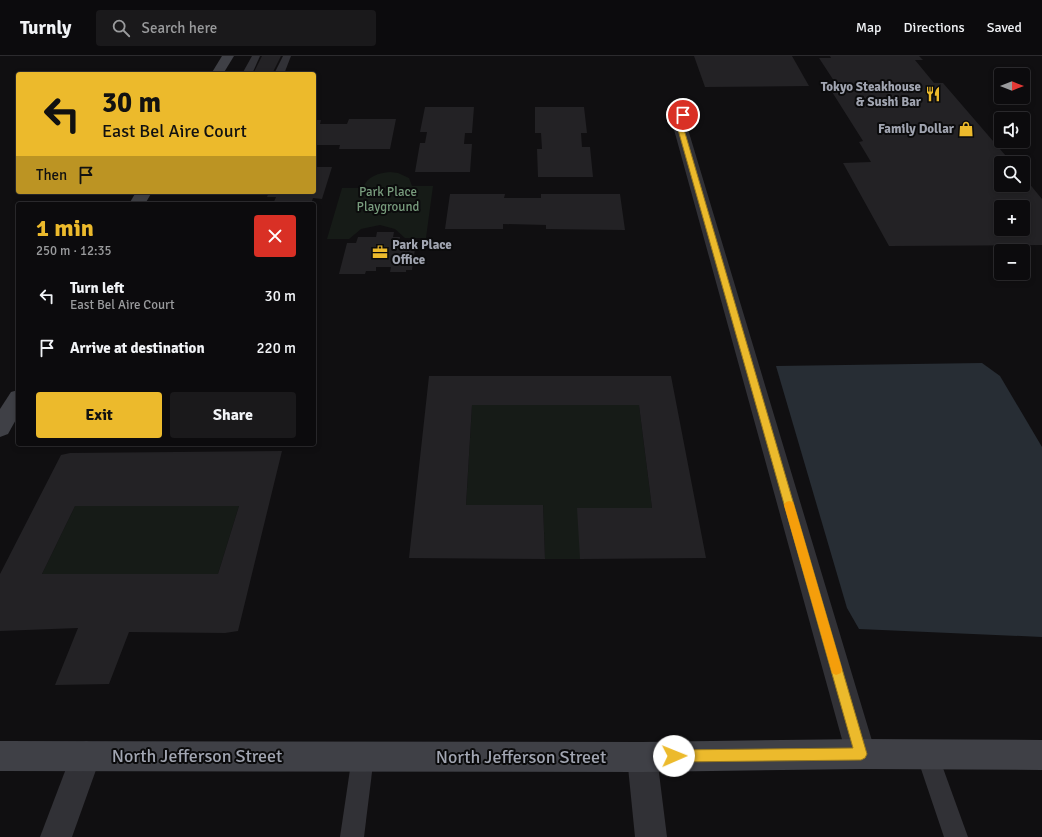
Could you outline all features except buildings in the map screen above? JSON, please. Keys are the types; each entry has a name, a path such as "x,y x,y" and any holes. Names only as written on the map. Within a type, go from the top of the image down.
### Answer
{"street":[{"path":"218,72 228,56"},
{"path":"687,104 680,126 861,754"},
{"path":"0,428 16,401"},
{"name":"North Jefferson Street","path":"0,756 642,757 861,754 1042,755"},
{"path":"56,837 86,756"},
{"path":"642,757 650,837"}],"lane":[{"path":"248,72 256,56"},
{"path":"280,72 287,56"},
{"path":"927,754 956,837"},
{"path":"352,837 363,756"}],"green space":[{"name":"Park Place Playground","path":"390,172 398,173 409,178 412,186 433,186 426,238 405,238 395,229 380,225 361,229 349,239 327,239 342,188 363,188 370,178 378,174"},
{"path":"472,405 639,405 652,508 580,559 545,559 543,505 466,505"},
{"path":"75,506 239,506 218,574 42,574"}],"shaded area":[{"path":"982,363 1000,376 1042,447 1042,637 859,629 847,608 776,366"}],"slow traffic":[{"path":"789,505 836,669"}],"place":[{"name":"Tokyo Steakhouse & Sushi Bar","path":"933,94"},
{"name":"Family Dollar","path":"966,129"},
{"name":"Park Place Office","path":"380,252"}],"route":[{"path":"674,756 861,754 680,126 683,115"}]}
